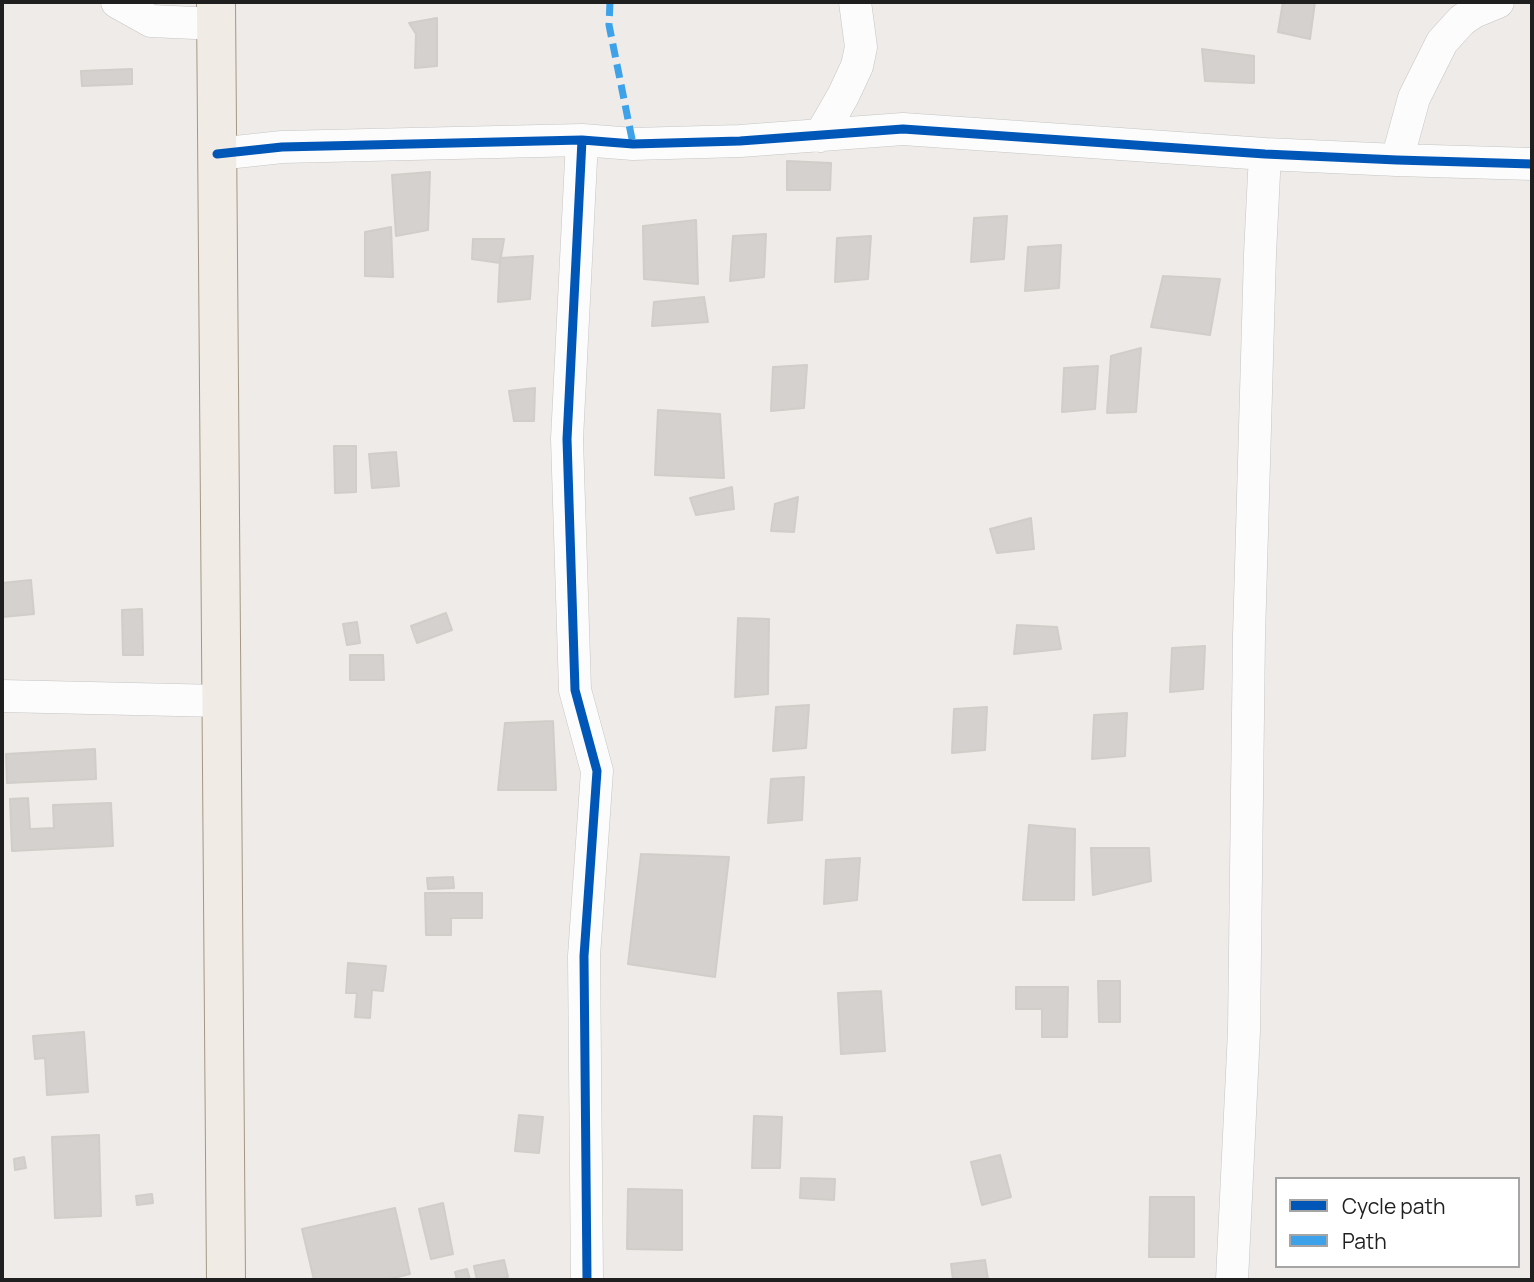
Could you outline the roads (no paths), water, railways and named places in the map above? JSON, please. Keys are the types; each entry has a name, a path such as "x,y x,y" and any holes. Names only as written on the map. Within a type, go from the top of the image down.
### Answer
{"main road":[{"path":"216,13 226,1280"}],"street":[{"path":"117,2 152,21 216,13"},
{"path":"820,136 857,66 860,47 855,2"},
{"path":"1398,160 1414,98 1442,42 1462,19 1498,2"},
{"path":"217,154 282,147 582,139 633,144 740,141 903,129 1265,154 1532,164"},
{"path":"582,139 567,439 575,690 597,771 584,957 587,1280"},
{"path":"1231,1280 1244,1031 1249,636 1265,154"},
{"path":"2,696 221,701"}]}
